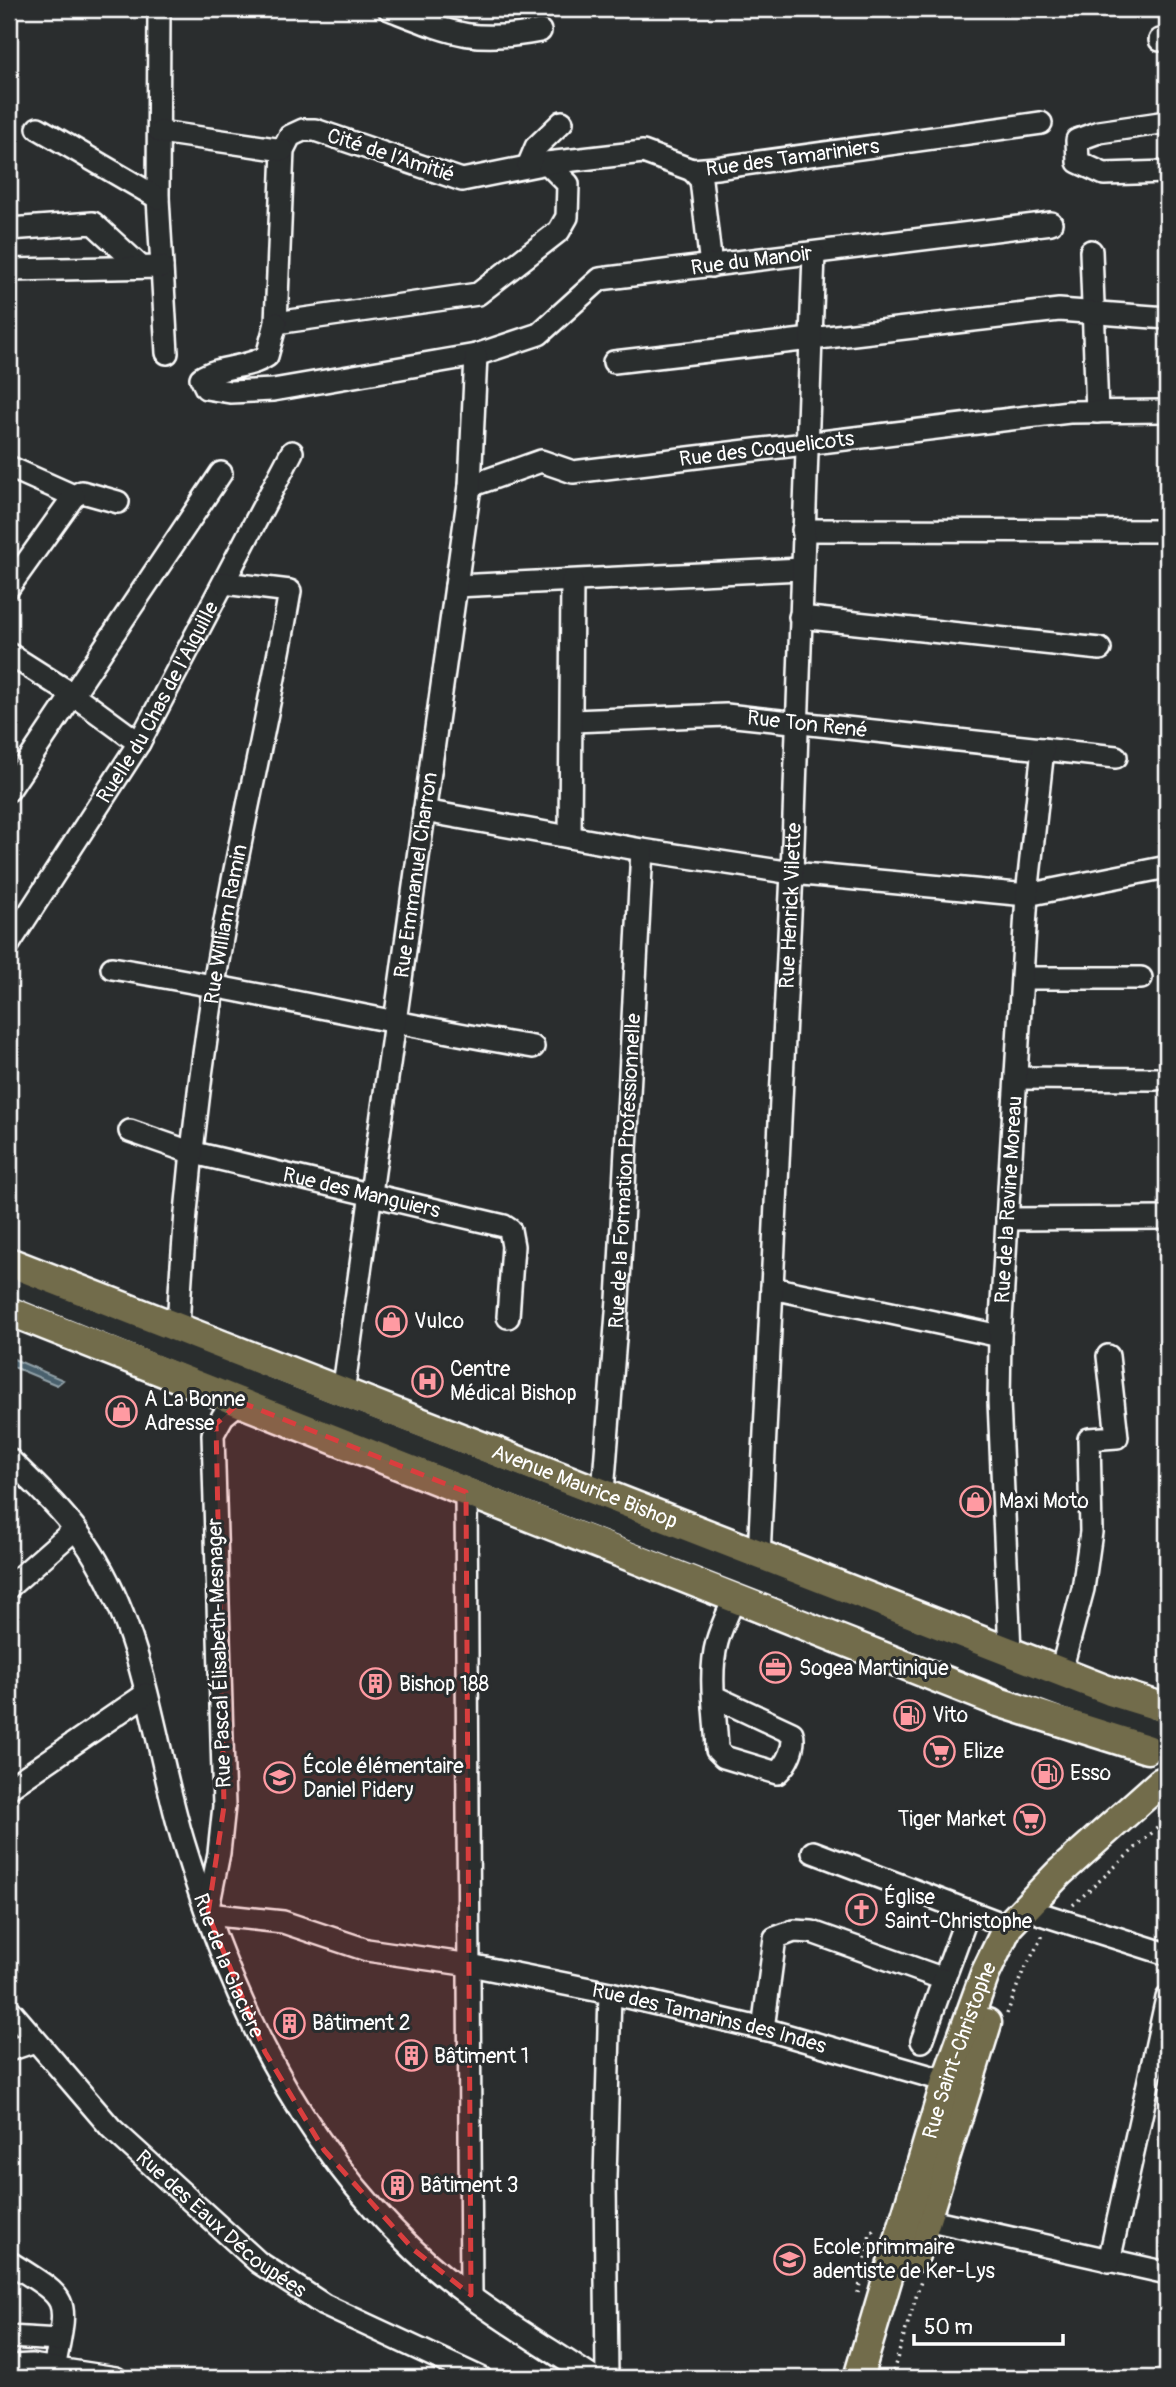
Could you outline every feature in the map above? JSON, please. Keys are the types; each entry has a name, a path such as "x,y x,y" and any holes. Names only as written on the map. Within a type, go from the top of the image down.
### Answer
{"main road":[{"name":"Avenue Maurice Bishop","path":"9,1262 603,1492 759,1556 1061,1671 1110,1691 1159,1724"},
{"path":"9,1311 998,1702 1159,1724 1149,1761 1165,1788"},
{"name":"Rue Saint-Christophe","path":"877,2378 1002,1980 1022,1936 1050,1916 1165,1788"},
{"name":"Rue Saint-Christophe","path":"859,2378 946,2081 985,1974 1008,1926 1059,1873 1165,1788"}],"street":[{"path":"159,9 158,198 151,267 167,353"},
{"path":"389,9 454,35 503,38 540,31"},
{"path":"276,323 478,294 559,230 567,217 568,184 537,164 536,147 562,122"},
{"path":"1167,122 1099,132 1077,140 1079,162 1104,174 1167,172"},
{"name":"Rue des Tamariniers","path":"537,164 643,152 692,170 1041,123"},
{"path":"38,128 158,198"},
{"name":"Cité de l’Amitié","path":"283,150 290,136 303,130 315,130 462,180 537,164"},
{"path":"160,132 283,150 276,323 267,356 252,364 211,372 201,378 206,388 230,392 273,390 476,355"},
{"path":"692,170 701,180 711,266"},
{"path":"9,229 93,223 151,267"},
{"name":"Rue du Manoir","path":"476,355 539,334 600,279 1051,223"},
{"path":"1091,251 1097,412"},
{"name":"Rue Henrick Vilette","path":"759,1556 792,873 814,254"},
{"path":"9,270 151,267"},
{"path":"614,362 1059,310 1167,318"},
{"name":"Rue Emmanuel Charron","path":"343,1393 470,486 476,355"},
{"name":"Rue des Coquelicots","path":"470,486 541,461 573,472 1069,412 1167,411"},
{"name":"Ruelle du Chas de l'Aiguille","path":"9,944 139,743 178,663 224,583 292,452"},
{"path":"9,467 74,496"},
{"path":"9,790 75,696 221,473"},
{"path":"9,587 74,496 82,492 118,502"},
{"path":"803,530 1090,528 1167,531"},
{"path":"456,586 802,569"},
{"path":"569,837 572,580"},
{"name":"Rue William Ramin","path":"178,1327 190,1152 214,985 239,846 271,709 290,591 224,583"},
{"path":"800,617 1100,649"},
{"path":"9,654 75,696 139,743"},
{"name":"Rue Ton René","path":"572,721 726,715 1116,757"},
{"name":"Rue de la Ravine Moreau","path":"1010,1651 999,1401 1000,1336 1027,895 1043,749"},
{"path":"424,811 642,850 792,873 1027,895 1167,867"},
{"name":"Rue de la Formation Professionnelle","path":"603,1492 618,1300 642,850"},
{"path":"112,968 214,985 394,1024 533,1047"},
{"path":"1023,978 1141,978"},
{"path":"1017,1078 1156,1079"},
{"name":"Rue des Manguiers","path":"130,1131 190,1152 493,1222 510,1230 513,1246 508,1317"},
{"path":"1007,1219 1165,1218"},
{"path":"9,1283 271,1390 1159,1724"},
{"path":"772,1288 1000,1336"},
{"path":"1061,1671 1083,1589 1091,1532 1089,1439 1117,1437 1108,1356"},
{"name":"Rue Pascal Élisabeth-Mesnager","path":"208,1914 224,1806 213,1434 223,1416 240,1402"},
{"name":"Rue de la Glacière","path":"9,1459 55,1505 96,1559 114,1593 133,1639 183,1840 223,1961 265,2052 324,2150 414,2250 471,2295 593,2378"},
{"path":"466,1492 471,2295"},
{"path":"9,1587 74,1530"},
{"path":"715,1696 716,1644 735,1597"},
{"path":"9,1788 146,1694"},
{"path":"813,1852 1008,1926"},
{"path":"922,2041 969,1911"},
{"name":"Rue des Tamarins des Indes","path":"208,1914 284,1922 367,1950 470,1965 610,1993 763,2029 946,2081"},
{"path":"1050,1916 1167,1954"},
{"path":"763,2029 772,1944 783,1933 813,1932 944,1979"},
{"path":"607,2378 605,2178 610,1993"},
{"path":"1108,2261 1167,1998"},
{"name":"Rue des Eaux Découpées","path":"9,2009 111,2128 258,2262 324,2305 481,2378"},
{"path":"9,2050 35,2041"},
{"path":"926,2219 1167,2273"},
{"path":"9,2263 57,2294 64,2308 54,2368"},
{"path":"9,2337 59,2340"},
{"path":"9,2366 54,2368 116,2378"}],"path":[{"path":"1005,2020 1050,1916 1167,1819"},
{"path":"891,2378 922,2274"}],"highlighted area":[{"path":"240,1402 466,1492 471,2295 414,2250 324,2150 265,2052 208,1914 224,1806 216,1424"}],"water":[{"path":"9,1357 63,1380 57,1385 9,1365"}],"place":[{"name":"Vulco","path":"391,1321"},
{"name":"Centre Médical Bishop","path":"427,1381"},
{"name":"A La Bonne Adresse","path":"121,1411"},
{"name":"Maxi Moto","path":"976,1501"},
{"name":"Sogea Martinique","path":"776,1668"},
{"name":"Bishop 188","path":"376,1684"},
{"name":"Vito","path":"909,1715"},
{"name":"Elize","path":"940,1751"},
{"name":"Esso","path":"1047,1773"},
{"name":"École élémentaire Daniel Pidery","path":"280,1778"},
{"name":"Tiger Market","path":"1029,1819"},
{"name":"Église Saint-Christophe","path":"861,1909"},
{"name":"Bâtiment 2","path":"289,2023"},
{"name":"Bâtiment 1","path":"411,2056"},
{"name":"Bâtiment 3","path":"397,2185"},
{"name":"Ecole primmaire adentiste de Ker-Lys","path":"790,2259"}]}
